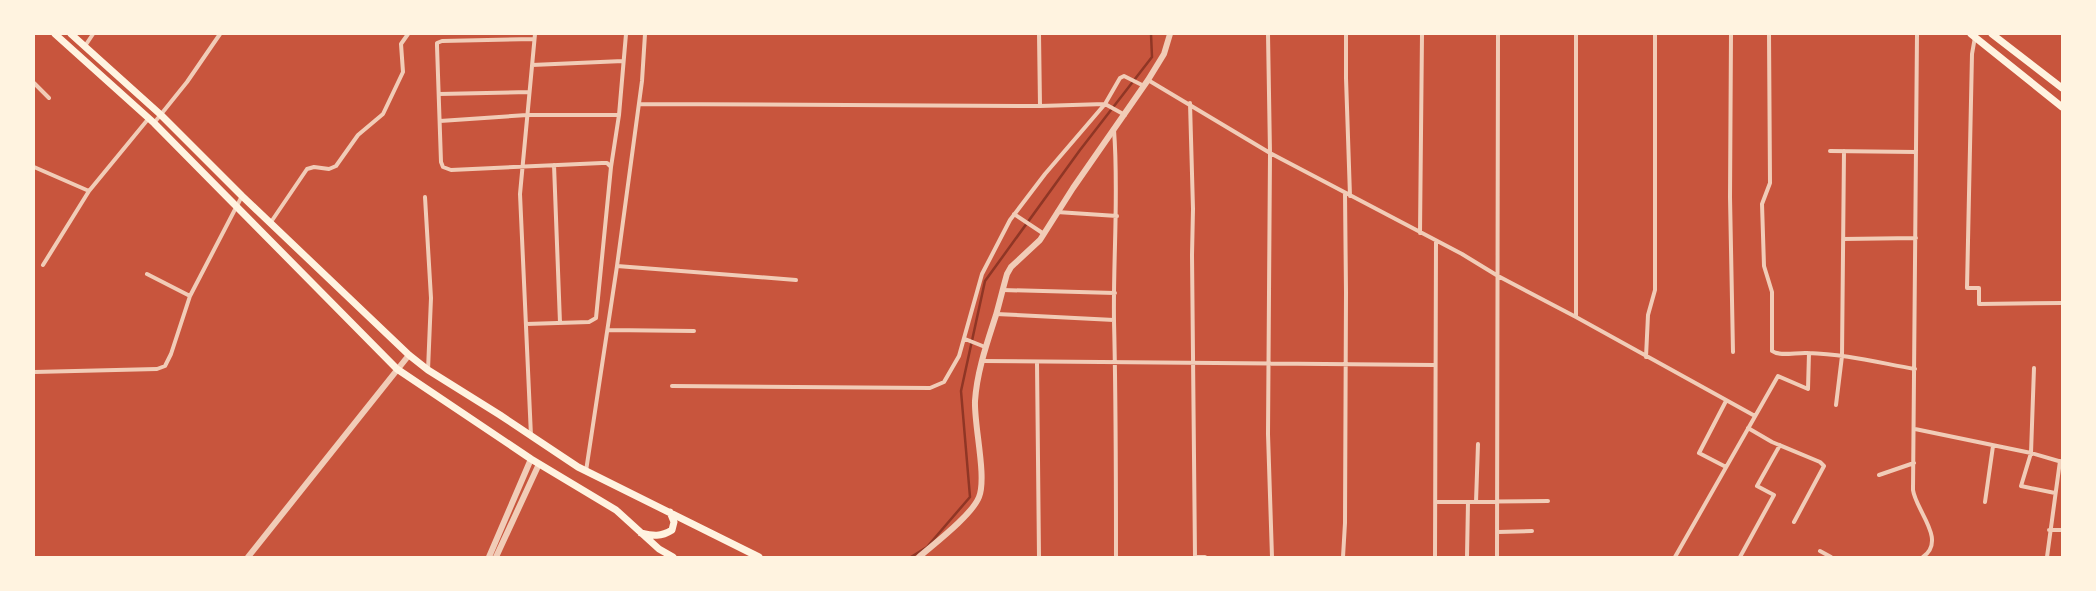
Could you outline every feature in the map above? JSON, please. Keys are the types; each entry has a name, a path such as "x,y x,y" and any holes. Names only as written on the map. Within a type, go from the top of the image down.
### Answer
{"main road":[{"path":"55,34 151,121 237,205 397,369 531,459 616,510 659,549 673,557"},
{"path":"71,34 161,115 242,196 409,355 428,370 586,472 759,557"},
{"path":"1992,34 2062,88"},
{"path":"1973,36 2062,107"},
{"path":"640,533 655,536 664,535 672,530 674,522 670,512"}],"street":[{"path":"85,46 93,34"},
{"path":"43,265 89,191 151,121 161,115 187,82 220,34"},
{"path":"271,222 307,169 314,167 329,169 336,166 358,135 383,114 403,72 401,44 408,34"},
{"path":"531,436 520,194 535,34"},
{"path":"526,324 589,322 596,318 612,172 611,167 619,114 626,34"},
{"path":"586,472 608,330 639,104 645,34"},
{"path":"1039,34 1040,106"},
{"path":"919,557 947,533 979,499 981,481 975,400 982,361 982,346 996,314 1007,274 1011,267 1035,245 1042,232 1114,130 1122,113 1142,84 1148,80 1164,54 1170,34"},
{"path":"1268,34 1270,153 1268,434 1272,557"},
{"path":"1346,34 1350,196"},
{"path":"1420,233 1422,34"},
{"path":"1497,557 1498,34"},
{"path":"1576,34 1576,317"},
{"path":"1646,357 1648,315 1655,290 1655,34"},
{"path":"1731,34 1730,197 1733,352"},
{"path":"1769,34 1770,183 1762,204 1764,266 1772,292 1771,347 1773,352 1842,356 1915,369"},
{"path":"1917,34 1914,497 1932,536 1930,550 1923,557"},
{"path":"1973,36 1967,288 1979,288 1979,304 2062,303"},
{"path":"534,39 439,42 437,46 441,162 443,167 447,170 602,162 607,163 611,167"},
{"path":"532,64 623,61"},
{"path":"672,386 930,388 944,382 967,340 982,274 995,245 1014,214 1045,174 1107,105 1120,78 1124,76 1128,77 1142,84"},
{"path":"1148,80 1190,103 1270,153 1436,241 1755,416"},
{"path":"34,83 49,98"},
{"path":"439,94 529,92"},
{"path":"1190,103 1195,557 1205,557"},
{"path":"639,104 1107,105 1122,113"},
{"path":"440,121 527,115 619,114"},
{"path":"1114,130 1117,216 1114,320 1116,362 1116,557"},
{"path":"1830,151 1916,152"},
{"path":"1836,405 1842,356 1844,151"},
{"path":"554,165 560,323"},
{"path":"34,167 89,191"},
{"path":"1342,557 1345,523 1345,193"},
{"path":"34,372 157,369 165,366 168,362 190,296 242,196"},
{"path":"424,197 431,298 428,370"},
{"path":"1057,212 1117,216"},
{"path":"1014,214 1042,232"},
{"path":"1843,238 1916,238"},
{"path":"1435,557 1434,365 1436,241"},
{"path":"617,266 796,280"},
{"path":"147,274 190,296"},
{"path":"1003,290 1115,293"},
{"path":"996,314 1114,320"},
{"path":"608,330 694,331"},
{"path":"967,340 982,346"},
{"path":"1675,557 1778,376 1808,389 1809,353"},
{"path":"248,557 409,355"},
{"path":"982,361 1434,365"},
{"path":"1037,362 1039,557"},
{"path":"2034,368 2031,453 2021,486 2055,493"},
{"path":"1726,401 1699,453 1726,467"},
{"path":"1748,428 1780,445 1820,462 1824,466 1794,522"},
{"path":"1915,429 2031,453 2061,461 2049,530 2047,556"},
{"path":"1476,502 1478,444"},
{"path":"1740,557 1774,495 1757,486 1780,445"},
{"path":"1985,502 1993,446"},
{"path":"490,557 531,459"},
{"path":"1879,475 1914,463"},
{"path":"496,557 539,464"},
{"path":"1435,502 1548,501"},
{"path":"1467,557 1468,502"},
{"path":"2049,530 2062,530"},
{"path":"1498,532 1532,531"},
{"path":"1820,551 1825,556 1831,557"}],"waterway":[{"path":"911,557 927,547 970,497 961,391 985,281 1080,150 1152,57 1151,34"}]}
